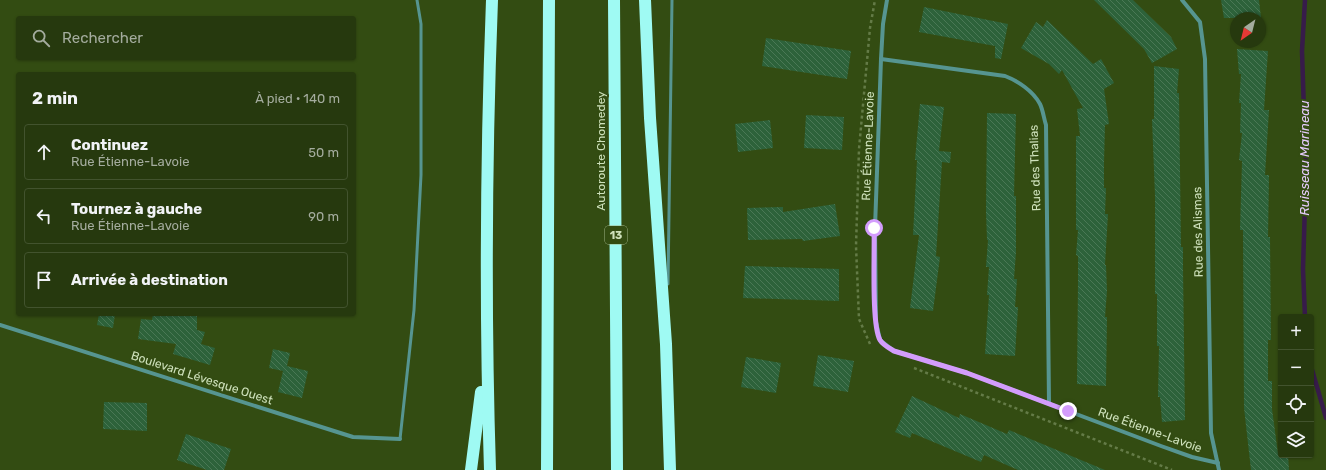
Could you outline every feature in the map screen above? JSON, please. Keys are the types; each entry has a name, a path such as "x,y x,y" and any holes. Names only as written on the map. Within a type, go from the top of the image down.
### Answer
{"highway":[{"path":"490,470 486,357 489,82 492,0"},
{"path":"547,470 549,0"},
{"name":"Autoroute Chomedey","path":"614,0 617,470"},
{"path":"645,0 650,118 666,344 670,470"},
{"path":"471,470 486,357"}],"street":[{"name":"Rue Étienne-Lavoie","path":"887,0 883,24 881,59 874,228 876,322 880,340 894,351 967,373 1049,402 1180,452 1218,463"},
{"name":"Rue des Alismas","path":"1182,0 1200,22 1206,59 1211,433 1219,470"},
{"name":"Rue des Thalias","path":"881,59 1005,76 1024,86 1040,103 1046,125 1049,402"},
{"name":"Boulevard Lévesque Ouest","path":"0,325 353,437 400,439"}],"lane":[{"path":"400,439 414,310 421,175 421,24 417,0"},
{"path":"667,289 672,0"},
{"path":"666,344 667,297"}],"path":[{"path":"872,347 864,334 859,319 856,246 859,149 870,28 875,0"},
{"path":"911,367 1172,470"}],"building":[{"path":"1094,0 1133,0 1171,37 1177,49 1152,63 1144,49"},
{"path":"1221,0 1259,0 1260,12 1230,12 1230,18 1224,18"},
{"path":"924,7 1008,24 1001,59 995,58 995,46 919,32"},
{"path":"1047,20 1093,64 1101,59 1114,83 1104,89 1109,124 1105,125 1104,163 1104,188 1106,188 1105,214 1108,214 1105,265 1107,291 1105,317 1107,317 1106,386 1077,384 1078,256 1076,255 1078,230 1076,230 1076,136 1080,136 1077,109 1083,108 1062,70 1059,74 1049,64 1021,48 1036,22 1043,27"},
{"path":"766,38 851,51 847,79 762,66"},
{"path":"1237,49 1268,51 1264,110 1269,110 1265,175 1269,175 1268,237 1270,237 1271,340 1268,340 1268,381 1272,381 1272,409 1278,458 1288,458 1289,470 1251,470 1244,408 1243,230 1240,230 1242,161 1239,160 1242,133 1240,133 1241,103 1239,103 1241,74 1239,74"},
{"path":"1154,66 1179,69 1177,93 1179,93 1181,247 1183,247 1185,420 1162,422 1160,397 1158,397 1159,346 1157,346 1157,294 1155,294 1155,196 1152,119 1154,119"},
{"path":"920,104 944,107 939,151 951,152 950,163 942,162 936,256 940,257 933,311 910,308 919,235 913,235 917,160 915,160"},
{"path":"987,113 1016,114 1014,196 1016,196 1016,252 1014,279 1017,279 1015,307 1018,307 1015,356 985,354 989,295 987,295 989,267 986,267 988,240 986,212"},
{"path":"806,115 844,117 842,150 804,148"},
{"path":"770,120 773,148 738,152 735,124"},
{"path":"835,204 840,236 803,241 802,239 748,240 747,208 783,207 783,212"},
{"path":"745,266 839,269 839,301 743,298"},
{"path":"99,316 115,316 113,328 97,325"},
{"path":"153,316 197,316 197,330 205,332 201,344 215,348 210,365 173,354 176,344 138,339 141,319 152,320"},
{"path":"273,349 290,353 287,366 308,371 302,398 278,392 283,371 269,368"},
{"path":"818,355 854,361 848,392 813,386"},
{"path":"746,357 781,363 776,393 741,387"},
{"path":"912,396 959,418 960,414 1007,434 1009,430 1105,470 1018,470 984,455 981,462 912,433 910,438 895,432"},
{"path":"104,402 147,403 147,431 103,429"},
{"path":"186,434 231,449 224,470 207,470 177,460"}],"waterway":[{"name":"Ruisseau Marineau","path":"1305,0 1302,51 1306,172 1303,269 1305,314"},
{"name":"Ruisseau Marineau","path":"1314,376 1326,418"}],"route":[{"path":"874,228 876,322 877,332 880,340 885,346 894,351 967,373 1049,402 1068,411"}]}
